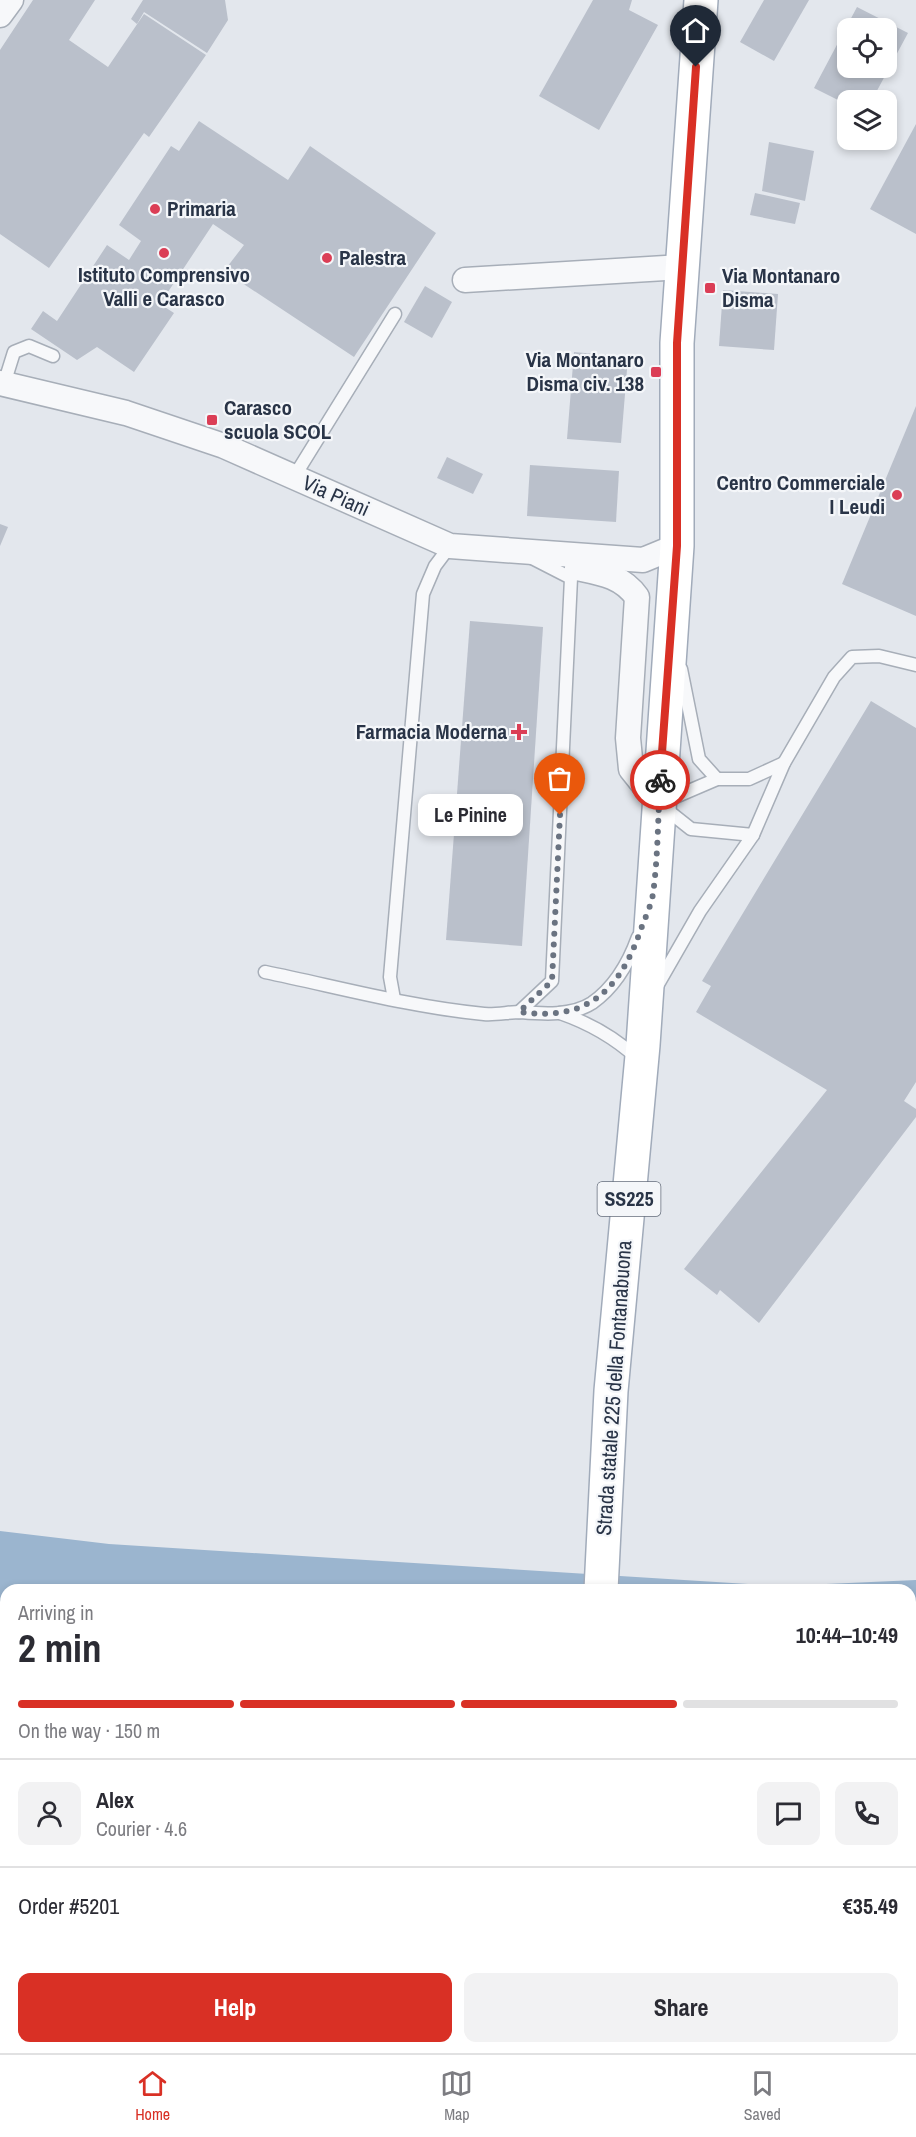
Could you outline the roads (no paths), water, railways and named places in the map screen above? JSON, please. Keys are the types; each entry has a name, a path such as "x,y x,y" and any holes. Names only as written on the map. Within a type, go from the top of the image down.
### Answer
{"main road":[{"name":"Strada statale 225 della Fontanabuona","path":"601,1584 610,1391 642,1062 677,546 677,343 701,0"}],"street":[{"path":"0,15 11,0"},
{"path":"465,280 682,267"},
{"name":"Via Piani","path":"2,384 126,412 224,446 450,546 643,560 677,546"},
{"path":"520,552 566,566 609,575 628,585 637,597 629,748 632,769 659,804"}],"lane":[{"path":"294,477 395,314"},
{"path":"2,384 14,352 29,346 53,356"},
{"path":"394,999 390,977 423,594 435,566 450,546"},
{"path":"519,1012 552,981 571,578 520,552"},
{"path":"670,626 699,759 717,779"},
{"path":"646,1007 700,911 753,835 784,764 834,677 852,657 879,656 916,665"},
{"path":"753,835 691,829 659,804 717,779 749,779 784,764"},
{"path":"265,972 394,999 411,1005 488,1015 519,1012 540,1015 559,1012 591,1004 611,985 630,960 652,896"},
{"path":"559,1012 587,1023 620,1043 642,1062"}],"water":[{"path":"0,1531 109,1544 749,1584 0,1584"},
{"path":"916,1580 916,1584 826,1584"}],"place":[{"name":"Primaria","path":"155,209"},
{"name":"Istituto Comprensivo Valli e Carasco","path":"164,253"},
{"name":"Palestra","path":"327,258"},
{"name":"Via Montanaro Disma","path":"710,288"},
{"name":"Via Montanaro Disma civ. 138","path":"656,372"},
{"name":"Carasco scuola SCOL","path":"212,420"},
{"name":"Centro Commerciale I Leudi","path":"897,495"},
{"name":"Farmacia Moderna","path":"519,732"},
{"name":"Le Pinine","path":"560,815"}]}
